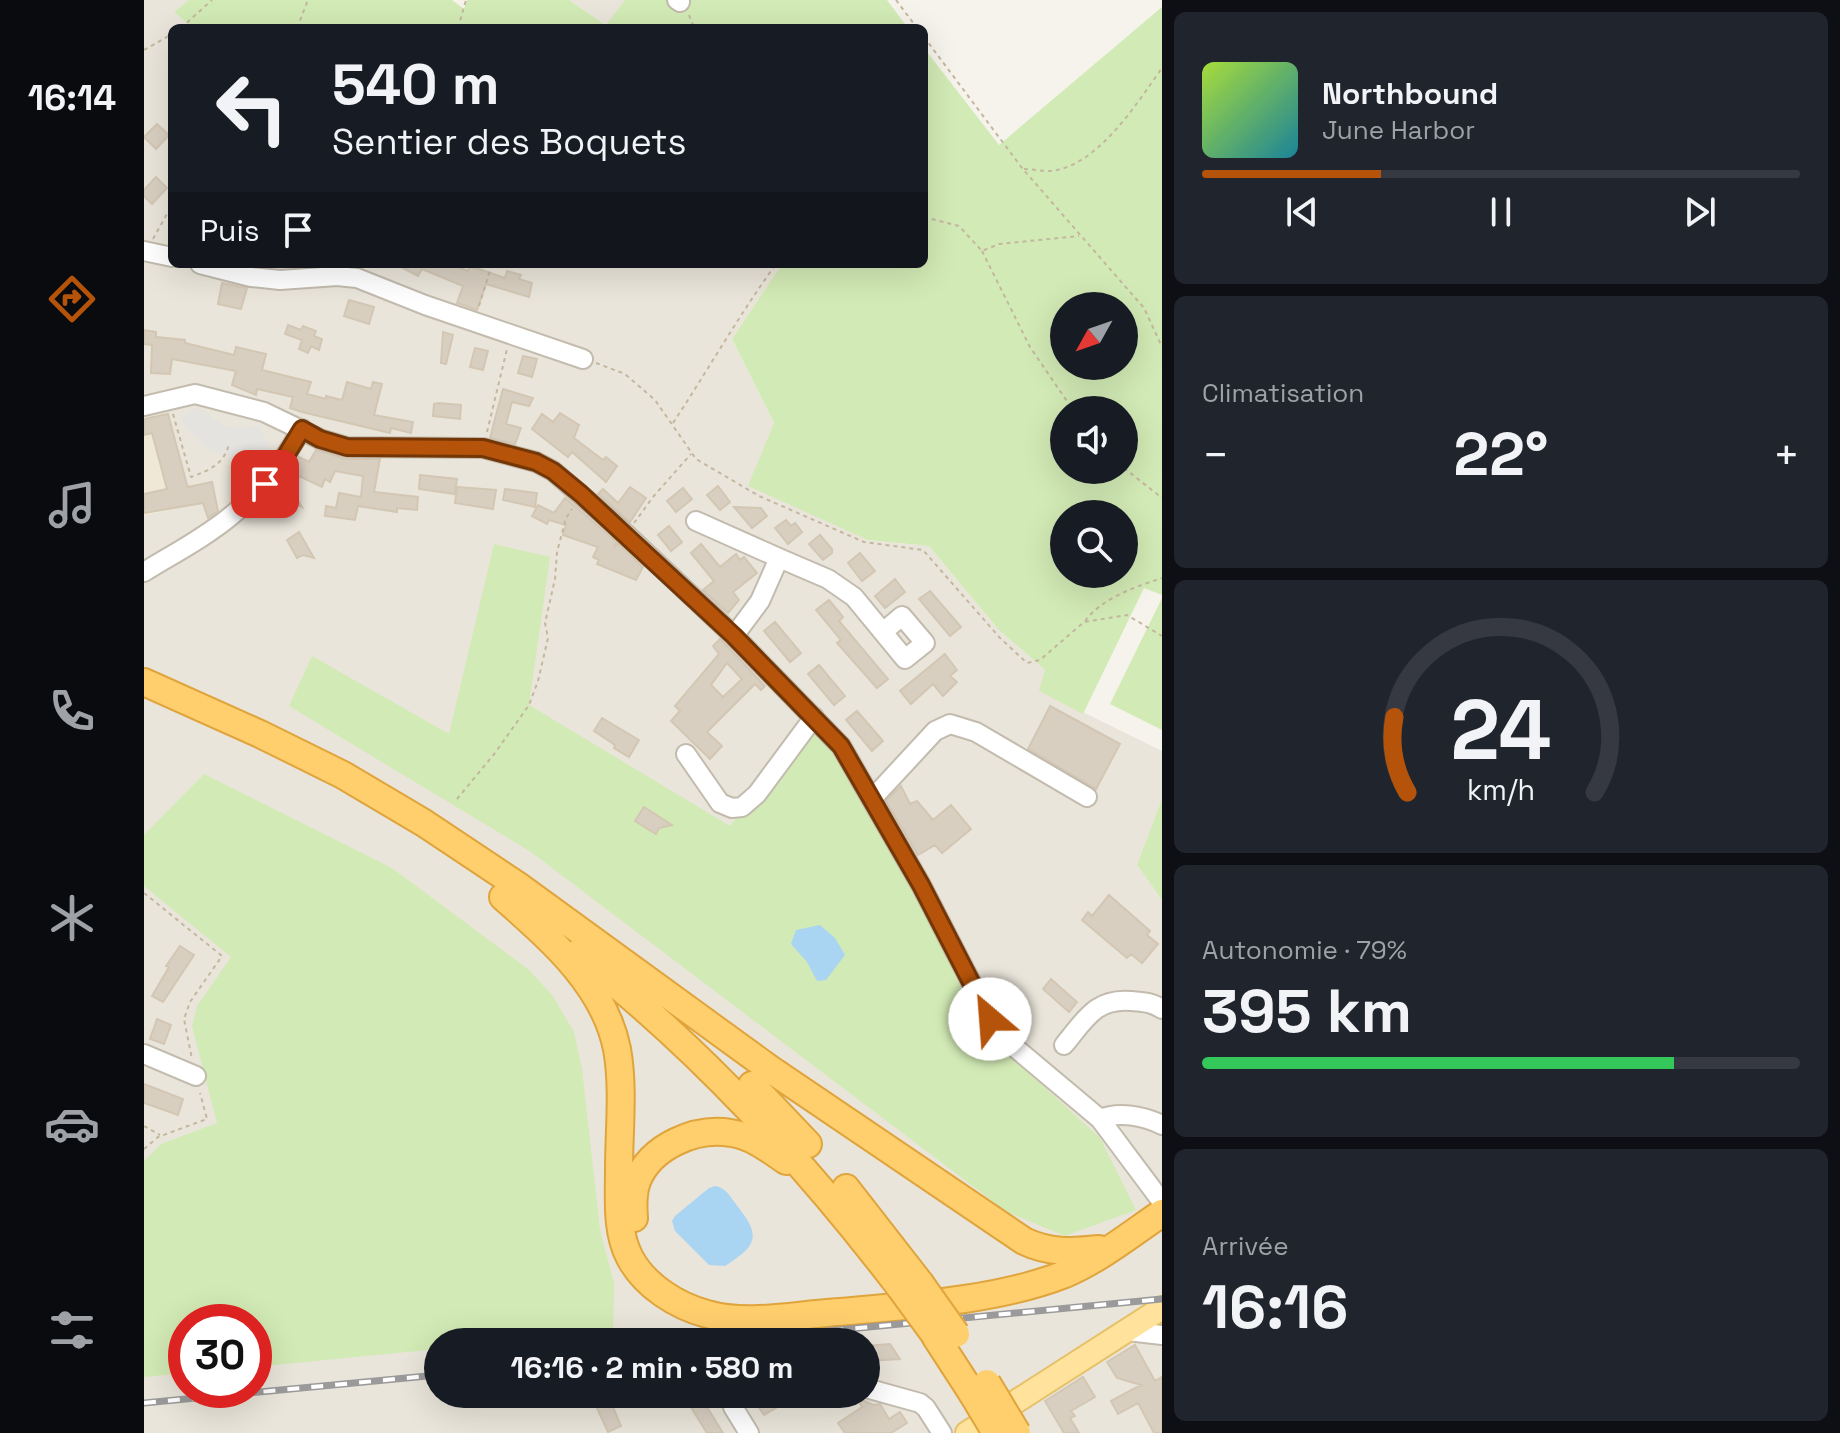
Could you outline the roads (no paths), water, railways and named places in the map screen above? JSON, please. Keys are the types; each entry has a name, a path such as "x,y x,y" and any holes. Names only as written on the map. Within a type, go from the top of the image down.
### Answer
{"highway":[{"path":"144,682 343,775 481,860 770,1069 1024,1241 1042,1249 1062,1252 1110,1245"},
{"path":"144,702 230,739 352,800 503,897 624,991 693,1052 790,1150 910,1285"},
{"path":"503,897 576,968 597,995 610,1022 619,1070 621,1230 637,1269 668,1297 707,1314 746,1319 978,1298 1063,1274 1094,1259 1110,1245"},
{"path":"595,943 681,1017 780,1114 852,1195 979,1388 1017,1433"},
{"path":"837,1205 762,1145 741,1135 718,1131 687,1137 657,1155 637,1181 633,1213 642,1250 668,1282 709,1303 746,1310 869,1302 994,1287 1035,1277 1110,1245 1162,1213"},
{"path":"979,1388 996,1433"}],"main road":[{"path":"967,1433 1128,1331 1160,1316"}],"street":[{"path":"145,251 168,256"},
{"path":"216,268 280,280 337,276 357,278 583,359"},
{"path":"144,406 195,394 264,412 320,439 347,447 483,448 536,462 553,471 626,534 734,636 841,746 921,885 990,1019 1006,1040 1100,1119 1162,1202"},
{"path":"144,572 233,515 265,484 302,429"},
{"path":"696,521 828,579 854,597 883,632"},
{"path":"734,636 760,601 779,558"},
{"path":"686,754 720,803 732,808 742,807 757,794 814,717"},
{"path":"872,799 935,731 950,724 976,732 1087,797"},
{"path":"1064,1045 1091,1012 1107,1001 1151,1002 1162,1009"},
{"path":"144,1054 196,1076"},
{"path":"1100,1119 1109,1116 1148,1117 1162,1125"},
{"path":"1128,1331 1162,1335"},
{"path":"880,1392 920,1403 942,1433"},
{"path":"734,1408 749,1433"}],"water":[{"path":"820,925 835,938 845,955 826,980 817,981 807,962 791,944 796,930"},
{"path":"715,1186 731,1197 746,1217 753,1234 743,1253 725,1266 709,1265 675,1231 672,1221"}],"railway":[{"path":"859,1328 1162,1299"},
{"path":"144,1403 424,1376"}]}
